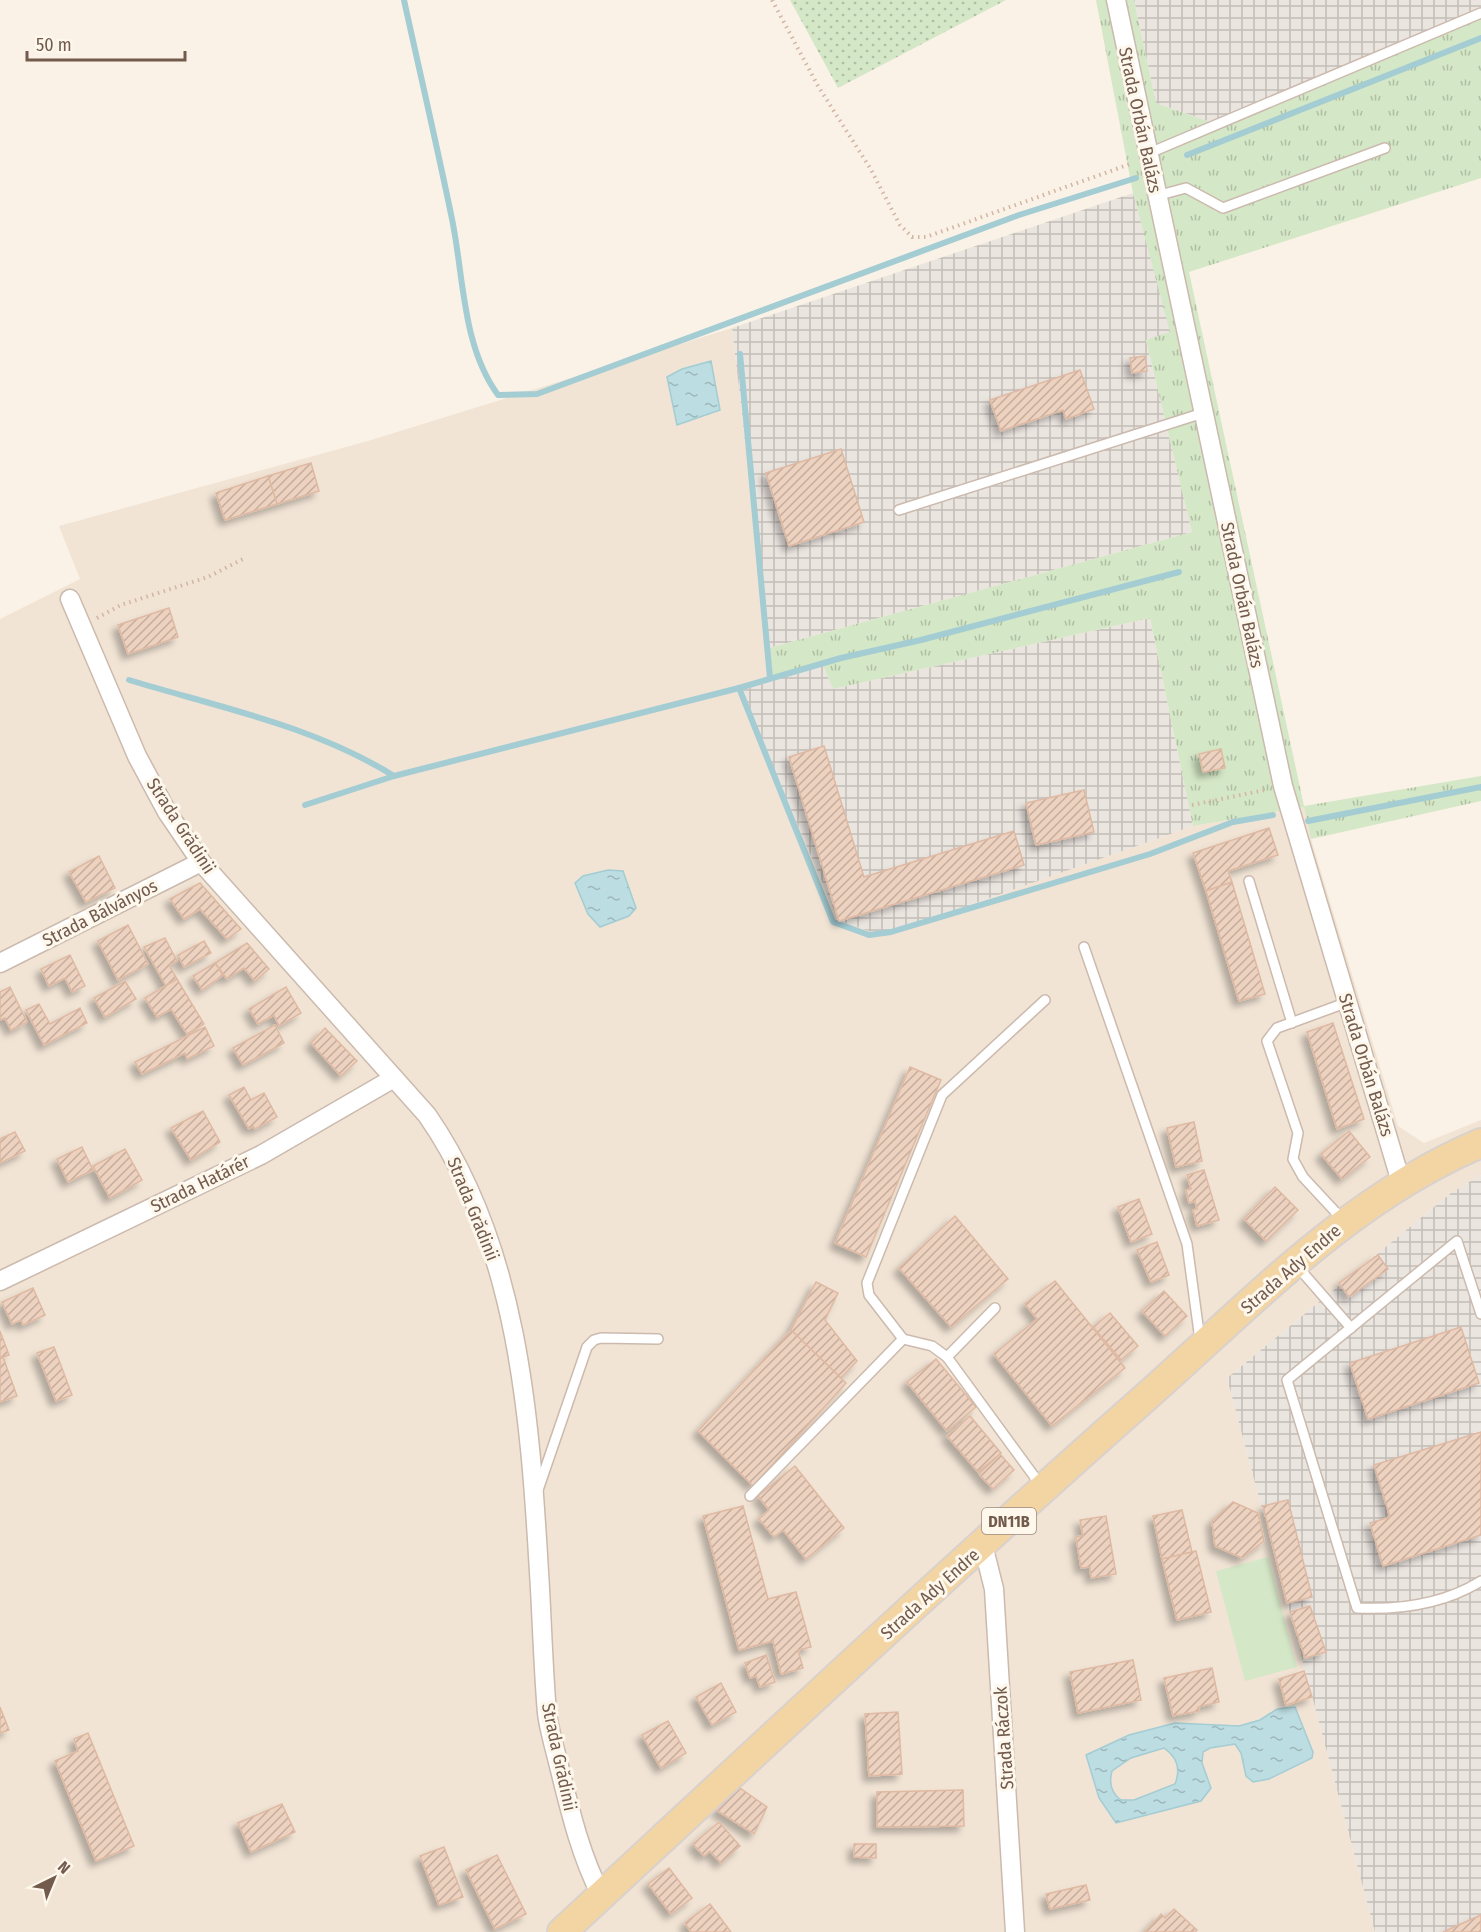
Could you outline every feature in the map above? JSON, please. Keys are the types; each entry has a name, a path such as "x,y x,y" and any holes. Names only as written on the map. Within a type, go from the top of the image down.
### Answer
{"main road":[{"name":"Strada Ady Endre","path":"565,1931 601,1895 1044,1489 1345,1221 1401,1182 1441,1160 1481,1143"}],"street":[{"name":"Strada Orbán Balázs","path":"1116,0 1147,156 1283,786 1401,1182"},
{"name":"Strada Grădinii","path":"70,599 137,756 167,812 201,862 394,1078 445,1141 472,1198 501,1282 518,1356 535,1498 547,1715 573,1824 588,1870 601,1895"},
{"name":"Strada Bálványos","path":"0,963 201,862"},
{"name":"Strada Határér","path":"0,1281 261,1155 394,1078"},
{"name":"Strada Ráczok","path":"983,1545 994,1589 1015,1932"}],"lane":[{"path":"1147,156 1481,13"},
{"path":"1156,196 1186,188 1223,208 1385,148"},
{"path":"899,510 1203,413"},
{"path":"1250,881 1292,1023"},
{"path":"1084,947 1187,1244 1201,1348"},
{"path":"1044,1489 947,1357 932,1346 903,1339 869,1295 867,1283 942,1095 1045,1000"},
{"path":"1345,1221 1303,1176 1293,1159 1298,1133 1268,1041 1277,1028 1347,1002"},
{"path":"1481,1314 1457,1241 1287,1380 1357,1608 1385,1610 1423,1604 1463,1592 1481,1581"},
{"path":"1296,1264 1351,1328"},
{"path":"947,1357 995,1308"},
{"path":"535,1498 587,1347 594,1340 601,1338 658,1339"},
{"path":"750,1496 903,1339"}],"path":[{"path":"772,0 818,86 842,119 900,225 912,237 926,237 1147,156"},
{"path":"82,629 102,615 121,606 208,577 245,558"},
{"path":"1192,805 1283,786"}],"shaded area":[{"path":"1134,0 1481,0 1481,9 1210,122 1156,103"},
{"path":"1133,193 1171,333 1146,340 1192,532 769,648 732,328"},
{"path":"732,328 773,680 739,689 883,936 1193,826 1304,807 1311,839 1398,1126 1424,1143 1481,1120 1481,1175 1451,1193 1227,1378 1375,1932 0,1932 0,619 80,579 59,526 368,441"},
{"path":"1150,618 1193,826 883,936 839,921 739,689 822,663 833,689"},
{"path":"1481,1175 1481,1932 1375,1932 1227,1378 1451,1193"}],"green space":[{"path":"790,0 1006,0 838,88"},
{"path":"1096,0 1134,0 1156,103 1210,122 1481,9 1481,178 1189,272 1304,806 1481,776 1481,801 1311,839 1304,807 1193,826 1150,618 833,689 822,663 773,680 769,648 1192,532 1146,340 1170,332 1133,193"},
{"path":"1268,1557 1297,1667 1245,1681 1216,1571"}],"water":[{"path":"711,361 720,410 677,425 667,377 682,369"},
{"path":"608,870 623,871 636,908 629,916 600,927 588,914 575,883 583,876"},
{"path":"1295,1707 1313,1752 1312,1758 1269,1779 1253,1782 1246,1776 1241,1753 1235,1744 1210,1748 1203,1752 1202,1763 1211,1788 1201,1801 1116,1823 1099,1798 1086,1755 1129,1735 1175,1723 1239,1726 1260,1720 1277,1709","holes":["1164,1748 1175,1759 1178,1768 1175,1784 1134,1800 1121,1800 1115,1794 1111,1783 1112,1771 1131,1758"]}],"building":[{"path":"1145,356 1147,371 1132,373 1130,358"},
{"path":"1080,370 1094,409 1066,419 1063,410 1001,431 990,400"},
{"path":"841,449 864,522 789,546 766,473"},
{"path":"311,463 319,491 277,504 268,476"},
{"path":"268,476 277,504 225,520 216,493"},
{"path":"169,608 178,637 128,654 118,625"},
{"path":"824,746 864,877 1014,831 1024,865 839,921 789,757"},
{"path":"1221,749 1225,768 1203,772 1199,754"},
{"path":"1084,790 1094,832 1036,845 1026,803"},
{"path":"1269,828 1278,855 1228,871 1232,882 1206,891 1193,853"},
{"path":"99,856 115,888 86,902 69,872"},
{"path":"1232,882 1265,994 1239,1001 1206,891"},
{"path":"200,883 241,929 227,939 200,909 184,919 170,899"},
{"path":"128,925 148,964 118,980 98,941"},
{"path":"165,938 177,961 169,965 177,979 166,986 144,947"},
{"path":"204,941 211,953 184,967 178,955"},
{"path":"247,943 269,969 255,981 244,968 227,979 215,963"},
{"path":"70,955 85,986 72,992 65,978 49,986 41,969"},
{"path":"215,963 223,975 202,990 193,976"},
{"path":"177,979 204,1024 187,1034 171,1009 157,1017 145,998"},
{"path":"125,981 136,999 105,1017 94,998"},
{"path":"10,987 27,1022 11,1030 5,1018 0,1020 0,992"},
{"path":"286,987 301,1013 279,1026 274,1015 258,1024 249,1009"},
{"path":"39,1004 50,1024 80,1008 87,1023 44,1045 26,1010"},
{"path":"1333,1023 1364,1119 1337,1129 1307,1032"},
{"path":"275,1025 284,1043 243,1065 233,1048"},
{"path":"205,1027 214,1046 187,1059 185,1053 142,1074 135,1062"},
{"path":"325,1028 357,1061 341,1076 311,1043"},
{"path":"910,1067 941,1080 866,1257 835,1243"},
{"path":"244,1087 251,1100 264,1093 277,1117 255,1129 253,1126 249,1129 229,1095"},
{"path":"203,1111 220,1142 191,1160 171,1128"},
{"path":"1194,1122 1202,1161 1176,1167 1167,1128"},
{"path":"1349,1131 1370,1157 1342,1179 1321,1154"},
{"path":"15,1132 25,1151 0,1163 0,1139"},
{"path":"82,1147 93,1170 68,1182 57,1159"},
{"path":"125,1149 142,1180 110,1198 93,1166"},
{"path":"1204,1170 1219,1220 1197,1226 1193,1210 1197,1209 1195,1201 1189,1203 1186,1190 1191,1189 1187,1175"},
{"path":"1275,1187 1298,1210 1266,1241 1244,1219"},
{"path":"1139,1199 1152,1234 1131,1242 1118,1207"},
{"path":"955,1216 1008,1279 951,1327 899,1268"},
{"path":"1157,1242 1169,1275 1151,1282 1137,1250"},
{"path":"1378,1255 1388,1269 1349,1297 1339,1283"},
{"path":"1055,1281 1125,1368 1052,1426 994,1354 1037,1319 1025,1304"},
{"path":"816,1282 838,1293 825,1320 857,1361 841,1378 791,1330"},
{"path":"33,1288 45,1315 23,1325 21,1320 12,1324 2,1302"},
{"path":"1164,1291 1187,1316 1165,1336 1142,1311"},
{"path":"1110,1313 1138,1346 1121,1360 1093,1327"},
{"path":"1461,1327 1479,1383 1368,1419 1350,1363"},
{"path":"791,1330 846,1383 753,1486 698,1431"},
{"path":"0,1331 9,1355 0,1358"},
{"path":"54,1347 72,1395 56,1401 37,1353"},
{"path":"3,1357 17,1396 0,1402 0,1358"},
{"path":"936,1359 976,1407 947,1431 907,1382"},
{"path":"970,1416 1001,1453 978,1472 947,1436"},
{"path":"1481,1432 1481,1535 1383,1566 1370,1523 1390,1517 1374,1465"},
{"path":"1000,1454 1014,1470 993,1489 979,1474"},
{"path":"795,1466 844,1528 806,1559 783,1530 774,1537 759,1519 769,1510 758,1496"},
{"path":"1288,1500 1312,1597 1287,1603 1263,1506"},
{"path":"1233,1502 1258,1513 1264,1541 1242,1558 1215,1546 1212,1521"},
{"path":"743,1506 768,1599 796,1592 811,1647 798,1650 803,1668 781,1674 773,1641 739,1650 703,1516"},
{"path":"1182,1510 1192,1552 1162,1559 1153,1516"},
{"path":"1106,1516 1116,1574 1091,1578 1090,1567 1081,1568 1076,1537 1083,1536 1080,1520"},
{"path":"1196,1551 1211,1612 1177,1620 1162,1559"},
{"path":"1310,1606 1326,1652 1305,1658 1290,1612"},
{"path":"766,1655 775,1682 760,1687 756,1676 750,1678 745,1663"},
{"path":"1133,1660 1141,1700 1078,1713 1070,1672"},
{"path":"1212,1668 1219,1702 1198,1707 1199,1711 1173,1716 1164,1678"},
{"path":"1304,1671 1312,1697 1286,1705 1279,1679"},
{"path":"721,1683 736,1712 712,1725 696,1697"},
{"path":"0,1707 9,1730 0,1733"},
{"path":"898,1712 902,1774 869,1776 865,1714"},
{"path":"668,1721 686,1753 661,1768 642,1735"},
{"path":"88,1733 134,1846 96,1861 55,1761 78,1751 74,1739"},
{"path":"740,1788 767,1807 754,1834 716,1810"},
{"path":"963,1790 964,1826 877,1827 877,1792"},
{"path":"282,1804 295,1832 251,1852 238,1823"},
{"path":"719,1822 740,1846 721,1863 710,1851 704,1856 693,1844"},
{"path":"854,1844 876,1844 876,1858 854,1857"},
{"path":"444,1847 463,1897 439,1905 420,1856"},
{"path":"497,1855 526,1914 495,1929 466,1870"},
{"path":"669,1868 692,1898 671,1914 648,1884"},
{"path":"1086,1885 1090,1900 1050,1909 1046,1894"},
{"path":"710,1904 731,1932 691,1932 685,1923"},
{"path":"1174,1909 1197,1930 1195,1932 1145,1932 1161,1914 1165,1918"},
{"path":"1481,1915 1481,1932 1443,1932"}],"waterway":[{"path":"404,0 452,219 471,333 486,376 498,395 537,394 1019,215 1136,178"},
{"path":"1187,155 1481,38"},
{"path":"740,354 770,678"},
{"path":"739,688 841,658 921,640 1179,572"},
{"path":"129,680 265,719 331,744 394,776"},
{"path":"305,805 394,776 739,688 833,922 869,935 891,932 1150,854 1233,822 1273,815"},
{"path":"1308,821 1481,787"}]}
